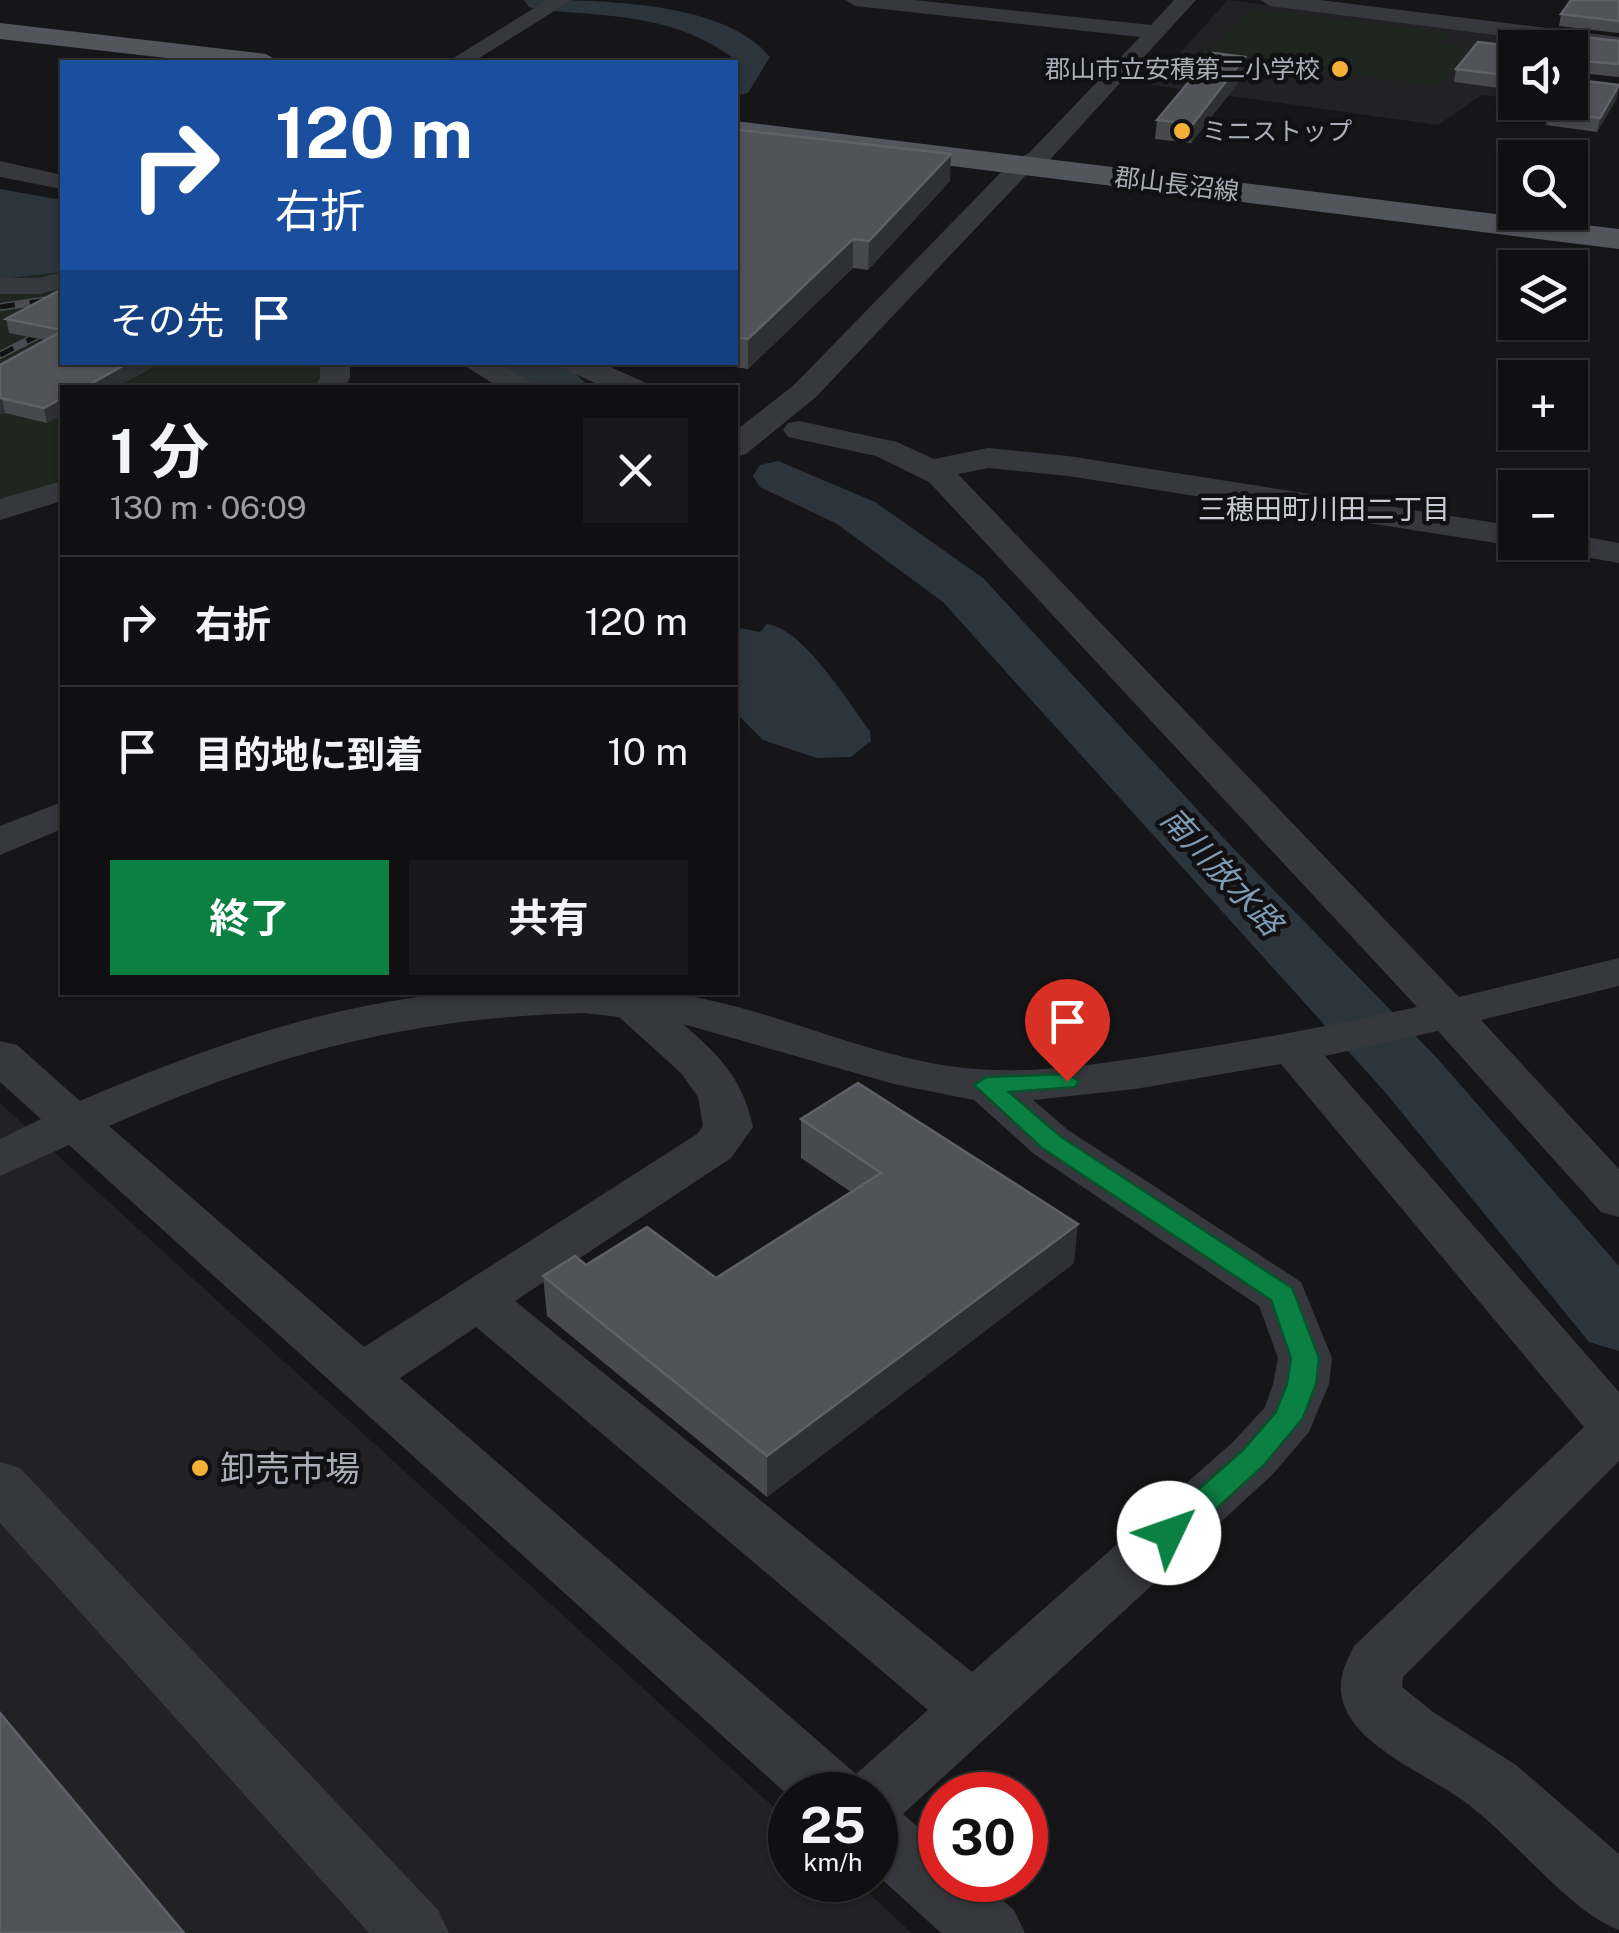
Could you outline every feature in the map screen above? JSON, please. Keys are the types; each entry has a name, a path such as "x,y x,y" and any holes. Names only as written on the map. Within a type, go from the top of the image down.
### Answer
{"main road":[{"path":"0,31 249,60"},
{"path":"0,40 173,60"},
{"name":"郡山長沼線","path":"738,121 1619,239"},
{"name":"郡山長沼線","path":"738,130 1619,229"}],"street":[{"path":"855,0 1156,32"},
{"path":"738,473 758,436 1036,164 1186,0"},
{"path":"1270,0 1600,41 1619,20"},
{"path":"461,60 554,5"},
{"path":"911,321 1036,164"},
{"path":"0,169 60,182"},
{"path":"0,286 40,286 60,281"},
{"path":"480,365 518,385"},
{"path":"580,365 626,385"},
{"path":"758,436 835,402"},
{"path":"758,436 886,449 930,470 967,501 1320,880 1337,892 1436,1017 1619,1200"},
{"path":"930,470 988,458 1068,466 1498,533"},
{"path":"0,510 60,491"},
{"path":"1588,548 1619,553"},
{"path":"0,810 60,784"},
{"path":"0,842 60,815"},
{"path":"0,1159 72,1121 193,1071 330,1031 434,1010 598,1000 670,1007 757,1028 884,1068 986,1085 1128,1075 1304,1047 1619,972"},
{"path":"361,1376 714,1146 728,1127 722,1096 698,1062 631,1003"},
{"path":"1304,1047 1619,1430 1590,1453 1376,1664 1370,1690 1374,1702 1389,1716 1490,1782 1619,1900"},
{"path":"0,1056 808,1772"},
{"path":"898,1777 1253,1458 1288,1418 1302,1384 1305,1358 1282,1295 1051,1142 986,1085"},
{"path":"478,1300 973,1710"},
{"path":"0,1484 414,1933"},
{"path":"898,1851 990,1933"}],"shaded area":[{"name":"郡山市立安積第二小学校","path":"1228,0 1498,34 1498,97 1482,95 1438,125 1151,85"},
{"path":"1253,9 1448,33 1440,44 1470,48 1439,86 1202,54"},
{"path":"0,189 60,200 60,272 0,279"},
{"path":"60,263 60,365 329,365 323,385 60,385 60,488 0,506 0,273"},
{"path":"767,624 781,629 810,652 870,731 871,741 851,757 817,758 763,740 738,715 738,628 760,632"},
{"name":"卸売市場","path":"0,1103 768,1802 768,1902 878,1902 912,1933 0,1933"}],"building":[{"path":"1571,0 1619,0 1619,21 1561,14"},
{"path":"1588,38 1619,41 1619,64 1588,61"},
{"path":"1478,42 1498,44 1498,74 1456,69"},
{"path":"1213,53 1245,57 1193,124 1157,120"},
{"path":"1588,81 1619,85 1600,118 1588,117"},
{"path":"738,132 951,154 869,241 853,239 748,339 738,337"},
{"path":"60,290 60,330 6,319"},
{"path":"60,332 60,365 125,365 88,385 60,385 60,399 44,408 0,398 0,365"},
{"path":"858,1083 1078,1224 767,1456 543,1276 575,1256 586,1265 647,1227 716,1278 881,1173 801,1119"},
{"path":"0,1713 184,1933 0,1933"}],"waterway":[{"name":"南川放水路","path":"540,0 624,7 718,30 753,57 738,80"},
{"name":"南川放水路","path":"527,365 561,385"},
{"name":"南川放水路","path":"778,476 856,513 963,590 1208,860 1411,1075 1619,1321"}],"railway":[{"path":"0,307 60,298"},
{"path":"0,355 60,324"}],"place":[{"name":"郡山市立安積第二小学校","path":"1340,69"},
{"name":"ミニストップ","path":"1182,131"},
{"name":"卸売市場","path":"200,1468"}],"district":[{"name":"三穂田町川田二丁目","path":"1324,508"}],"route":[{"path":"1067,1081 986,1085 1051,1142 1282,1295 1305,1358 1302,1384 1288,1418 1253,1458 1169,1533"}]}
